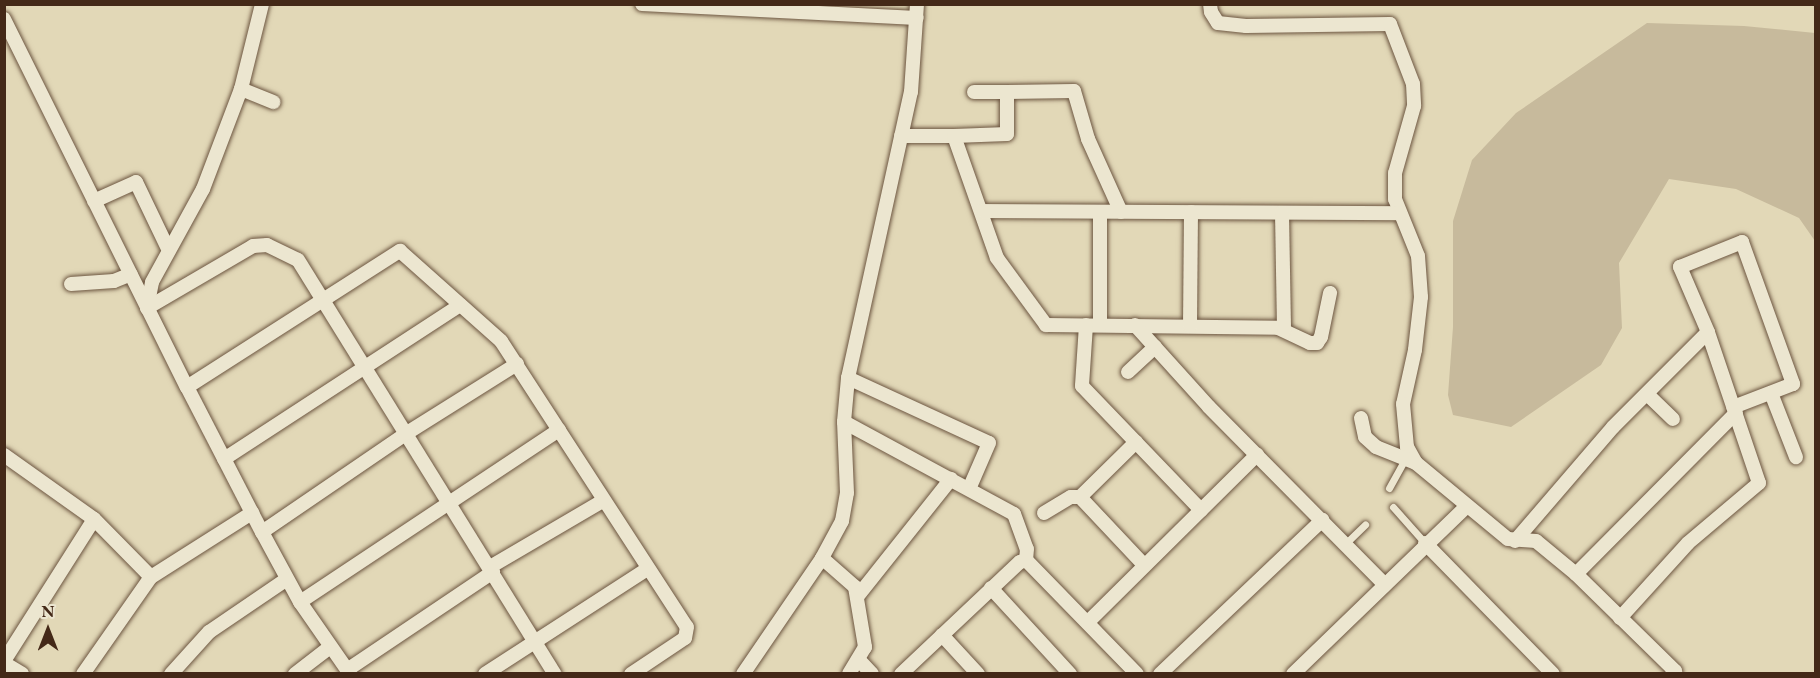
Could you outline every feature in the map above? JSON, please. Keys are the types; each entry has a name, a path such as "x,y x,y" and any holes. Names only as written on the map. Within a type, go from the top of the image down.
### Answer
{"street":[{"path":"147,308 152,282 203,189 241,89 262,4"},
{"path":"642,4 917,11 911,92 848,378 844,422 847,493 842,521 822,558 743,674"},
{"path":"1210,4 1211,12 1218,24 1246,26 1390,24 1413,84 1414,106 1395,173 1395,199 1418,256 1421,297 1415,350 1403,404 1407,447 1411,460"},
{"path":"4,19 147,308 262,532 300,602 349,672 491,570 604,500"},
{"path":"241,89 274,102"},
{"path":"974,92 1074,91 1088,139 1121,212"},
{"path":"901,136 1007,135 1007,92"},
{"path":"954,136 996,258 1046,325 1278,328 1310,343 1317,343 1321,337 1330,293"},
{"path":"94,201 136,182 169,251"},
{"path":"981,211 1282,213 1298,210 1400,213"},
{"path":"1100,212 1093,325 1082,386 1201,510"},
{"path":"1190,326 1191,212"},
{"path":"1282,213 1284,330"},
{"path":"1576,574 1735,410 1793,384 1742,242 1680,267 1708,332 1735,410 1758,483 1688,543 1620,618"},
{"path":"147,308 254,246 267,245 298,260 324,298 555,674"},
{"path":"187,387 400,251 501,341 647,569 687,627 685,638 631,674"},
{"path":"71,284 114,281 131,274"},
{"path":"224,459 460,305"},
{"path":"1135,325 1257,455 1384,585"},
{"path":"1515,542 1613,428 1708,332"},
{"path":"1128,372 1155,347"},
{"path":"262,532 407,433 517,364"},
{"path":"848,378 989,443 969,489"},
{"path":"1771,393 1796,457"},
{"path":"1647,394 1673,419"},
{"path":"1361,418 1365,437 1376,447 1411,460 1508,539 1515,542 1536,541 1576,574 1675,671 1672,674"},
{"path":"844,422 1014,514 1027,549 1026,560"},
{"path":"300,602 559,430"},
{"path":"1044,513 1071,497 1080,497 1136,442"},
{"path":"4,455 94,519 151,577"},
{"path":"1089,622 1257,455"},
{"path":"857,597 951,479"},
{"path":"1080,497 1144,566"},
{"path":"1293,674 1425,543 1467,506"},
{"path":"83,674 151,577 252,513"},
{"path":"22,674 4,662 94,519"},
{"path":"1160,674 1322,520"},
{"path":"1425,543 1553,674"},
{"path":"822,558 855,587 864,647 859,660 849,674"},
{"path":"901,674 991,588 1020,562 1026,560"},
{"path":"1026,560 1089,622 1137,674"},
{"path":"485,674 534,640 647,569"},
{"path":"172,673 210,632 287,579"},
{"path":"991,588 1070,674"},
{"path":"942,635 978,674"},
{"path":"296,674 330,647"},
{"path":"859,660 872,674"}],"lane":[{"path":"1389,488 1411,460"},
{"path":"1393,507 1425,543"},
{"path":"1345,544 1365,525"}],"shaded area":[{"path":"1647,23 1744,26 1815,33 1815,241 1799,218 1736,189 1669,179 1619,263 1622,328 1601,365 1511,427 1453,415 1448,395 1453,327 1453,221 1472,160 1516,113"}]}
